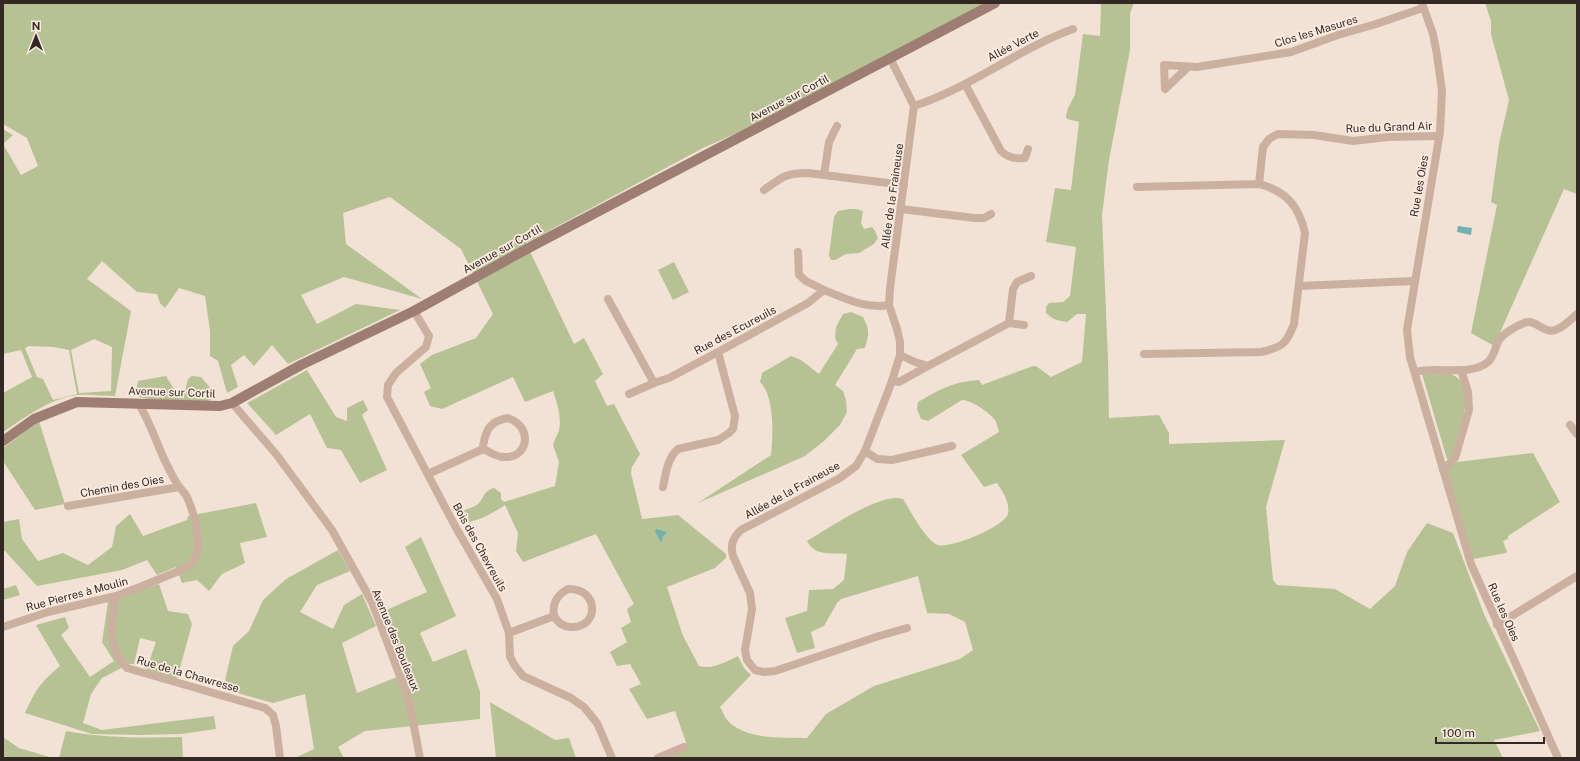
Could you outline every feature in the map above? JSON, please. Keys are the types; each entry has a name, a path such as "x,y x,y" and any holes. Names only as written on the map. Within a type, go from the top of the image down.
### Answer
{"main road":[{"name":"Avenue sur Cortil","path":"3,441 34,419 77,402 220,406 232,403 301,365 414,310 536,244 995,3"}],"street":[{"name":"Clos les Masures","path":"1188,67 1197,67 1291,52 1338,35 1376,24 1423,5"},
{"name":"Rue les Oies","path":"1423,5 1432,34 1442,91 1439,136 1407,330 1410,357 1471,564 1497,625 1558,758"},
{"name":"Allée Verte","path":"914,106 928,102 965,84 1056,35 1073,29"},
{"path":"890,58 914,106"},
{"path":"965,84 1001,151 1005,155 1025,158 1028,149"},
{"name":"Allée de la Fraineuse","path":"907,628 775,671 764,672 755,670 747,660 745,650 752,609 750,594 731,549 733,541 741,530 840,478 856,466 865,451 892,381 900,355 899,335 889,305 914,106"},
{"path":"824,175 829,142 837,126"},
{"name":"Rue du Grand Air","path":"1259,184 1263,147 1269,139 1278,134 1314,135 1353,141 1388,137 1439,136"},
{"path":"764,190 783,176 794,173 808,173 904,185"},
{"path":"1137,187 1259,184 1281,193 1292,202 1302,219 1305,233 1294,324 1289,337 1279,347 1261,352 1144,354"},
{"path":"901,208 974,218 984,218 991,214"},
{"path":"798,252 799,275 806,281 824,290 865,306 878,307 889,305"},
{"path":"1009,323 1013,289 1017,282 1031,276"},
{"path":"1299,286 1414,281"},
{"name":"Rue des Ecureuils","path":"629,394 669,378 718,352 808,303 824,290"},
{"path":"608,299 654,383"},
{"name":"Bois des Chevreuils","path":"414,310 429,336 426,347 396,373 388,385 387,397 474,560 497,599 509,633 510,657 514,666 523,676 571,698 584,707 597,723 612,758"},
{"path":"1415,372 1423,370 1460,370 1476,368 1488,362 1500,339 1518,325 1526,322 1532,322 1545,330 1553,331 1560,328 1577,314"},
{"path":"892,381 899,382 1009,323 1024,325"},
{"path":"663,487 667,466 673,454 678,449 718,440 729,433 733,428 735,416 718,352"},
{"path":"900,355 928,366"},
{"path":"1443,470 1455,458 1469,410 1468,392 1460,370"},
{"name":"Rue Pierres à Moulin","path":"3,627 48,612 116,596 186,568 195,560 198,537 197,528 187,496 179,487 138,403"},
{"name":"Avenue des Bouleaux","path":"232,403 276,454 332,530 372,602 409,700 420,758"},
{"path":"508,418 519,424 524,429 524,446 521,451 513,456 504,458 483,449 487,432 490,426 495,422 508,418"},
{"path":"1570,425 1577,434"},
{"path":"865,451 876,459 892,460 952,446"},
{"path":"428,474 483,449"},
{"name":"Chemin des Oies","path":"68,506 179,487"},
{"path":"1497,625 1577,576"},
{"path":"568,589 576,589 585,593 590,598 592,613 584,625 569,627 561,624 554,616 555,600 561,593 568,589"},
{"name":"Rue de la Chawresse","path":"116,596 110,626 114,651 127,668 265,708 273,715 280,758"},
{"path":"509,633 554,616"},
{"path":"658,758 684,747"}],"green space":[{"path":"3,3 987,3 759,123 703,148 526,243 574,344 584,338 603,374 595,381 607,406 614,404 640,454 632,467 631,473 642,519 678,515 726,554 726,558 715,568 667,587 683,636 699,666 714,666 738,656 744,668 751,675 720,707 725,717 730,723 738,728 757,735 807,738 826,714 874,686 960,659 973,650 965,622 949,614 927,613 918,576 841,599 837,603 824,626 811,632 815,648 797,653 785,618 807,611 809,590 833,589 844,580 847,554 824,553 814,549 807,541 855,512 882,500 894,498 903,499 923,532 928,538 938,545 953,544 976,536 997,525 1008,514 1007,501 997,483 984,487 961,455 999,432 995,420 980,407 962,400 928,421 921,419 917,409 918,402 940,390 961,382 979,380 982,385 1033,366 1036,366 1051,377 1082,362 1086,314 1077,314 1067,322 1055,319 1046,313 1046,307 1049,303 1063,302 1070,296 1076,247 1046,242 1055,188 1071,190 1079,122 1067,119 1066,116 1068,108 1075,95 1083,34 1100,36 1101,5 1098,3 1134,3 1130,13 1130,50 1109,160 1102,215 1109,418 1159,415 1169,433 1169,444 1285,440 1266,507 1273,580 1277,585 1335,589 1370,609 1395,586 1407,552 1427,523 1453,533 1484,614 1540,731 1494,740 1503,758 669,758 687,745 675,711 647,719 629,689 641,684 630,664 617,666 610,652 627,642 621,628 631,622 627,609 634,604 596,534 523,562 516,551 518,533 505,505 478,520 460,522 458,519 459,515 463,511 478,504 490,489 494,488 501,493 501,499 504,502 555,486 559,462 553,445 560,423 559,412 553,391 525,402 513,377 442,409 430,406 424,392 431,388 420,364 432,355 476,338 493,314 461,249 390,197 343,213 346,244 422,299 344,277 301,295 317,324 356,304 400,310 288,364 272,345 254,366 244,355 231,365 238,387 227,393 218,361 210,356 210,331 205,296 179,288 165,308 160,303 157,294 137,292 102,261 87,279 131,311 115,396 78,395 58,400 29,414 3,432 3,393 32,377 21,350 3,354 3,144 21,175 38,166 27,138 3,124","holes":["94,339 112,347 111,391 79,393 71,350","29,346 54,347 69,350 77,394 53,400 43,379 37,377 25,348"]},
{"path":"1485,3 1577,3 1577,194 1564,189 1494,346 1471,333 1497,205 1491,202 1499,144 1509,100 1491,34 1491,21"},
{"path":"3,129 13,135 3,144"},
{"path":"849,209 863,211 861,223 864,229 872,227 878,238 874,244 859,253 846,254 835,260 831,260 829,255 834,217 838,211"},
{"path":"674,262 689,292 673,300 658,270"},
{"path":"851,312 863,317 868,329 868,336 865,348 857,349 835,385 843,391 846,400 847,412 840,425 824,441 805,456 698,503 771,455 771,406 765,388 760,382 762,373 791,356 801,360 819,374 838,344 835,338 836,327 843,314"},
{"path":"307,370 336,417 347,421 347,408 363,400 368,410 362,415 387,470 360,483 341,450 327,448 310,414 276,435 247,403"},
{"path":"1442,373 1453,375 1461,381 1465,390 1464,414 1452,458 1447,459 1422,374"},
{"path":"166,376 175,391 184,395 188,379 192,376 201,377 213,391 214,398 208,401 170,401 149,399 135,395 138,381"},
{"path":"39,421 65,504 35,510 3,461 3,448"},
{"path":"1533,453 1560,502 1508,536 1508,539 1503,541 1507,552 1506,553 1473,559 1446,468 1457,462"},
{"path":"256,503 267,537 240,543 245,563 222,574 209,591 197,580 182,583 176,567 157,575 147,560 122,570 37,586 5,551 3,551 3,522 19,519 22,539 38,561 63,553 88,565 112,547 116,526 130,514 143,536 187,520 188,516"},
{"path":"421,537 456,616 420,633 433,662 466,649 480,692 480,719 365,731 338,747 344,758 295,758 314,749 305,694 273,703 223,689 233,646 249,631 263,600 286,579 338,550 350,571 317,585 300,612 333,629 344,605 362,594 376,626 342,643 357,693 407,673 384,611 427,592 405,547"},
{"path":"159,584 168,611 188,614 192,624 177,679 146,671 156,642 140,638 134,664 129,664 102,678 91,694 83,723 102,730 214,716 216,729 181,734 92,734 25,713 39,687 60,666 36,625 65,617 69,628 61,635 90,677 114,661 102,642 108,602"},
{"path":"16,585 20,595 3,600 3,589"},
{"path":"490,702 555,740 569,738 576,758 496,758"},
{"path":"66,731 124,737 182,737 183,758 59,758"},
{"path":"3,737 19,748 53,758 3,758"}],"water":[{"path":"1458,226 1472,228 1471,235 1457,232"},
{"path":"656,529 667,532 663,536 662,542 655,531"}]}
